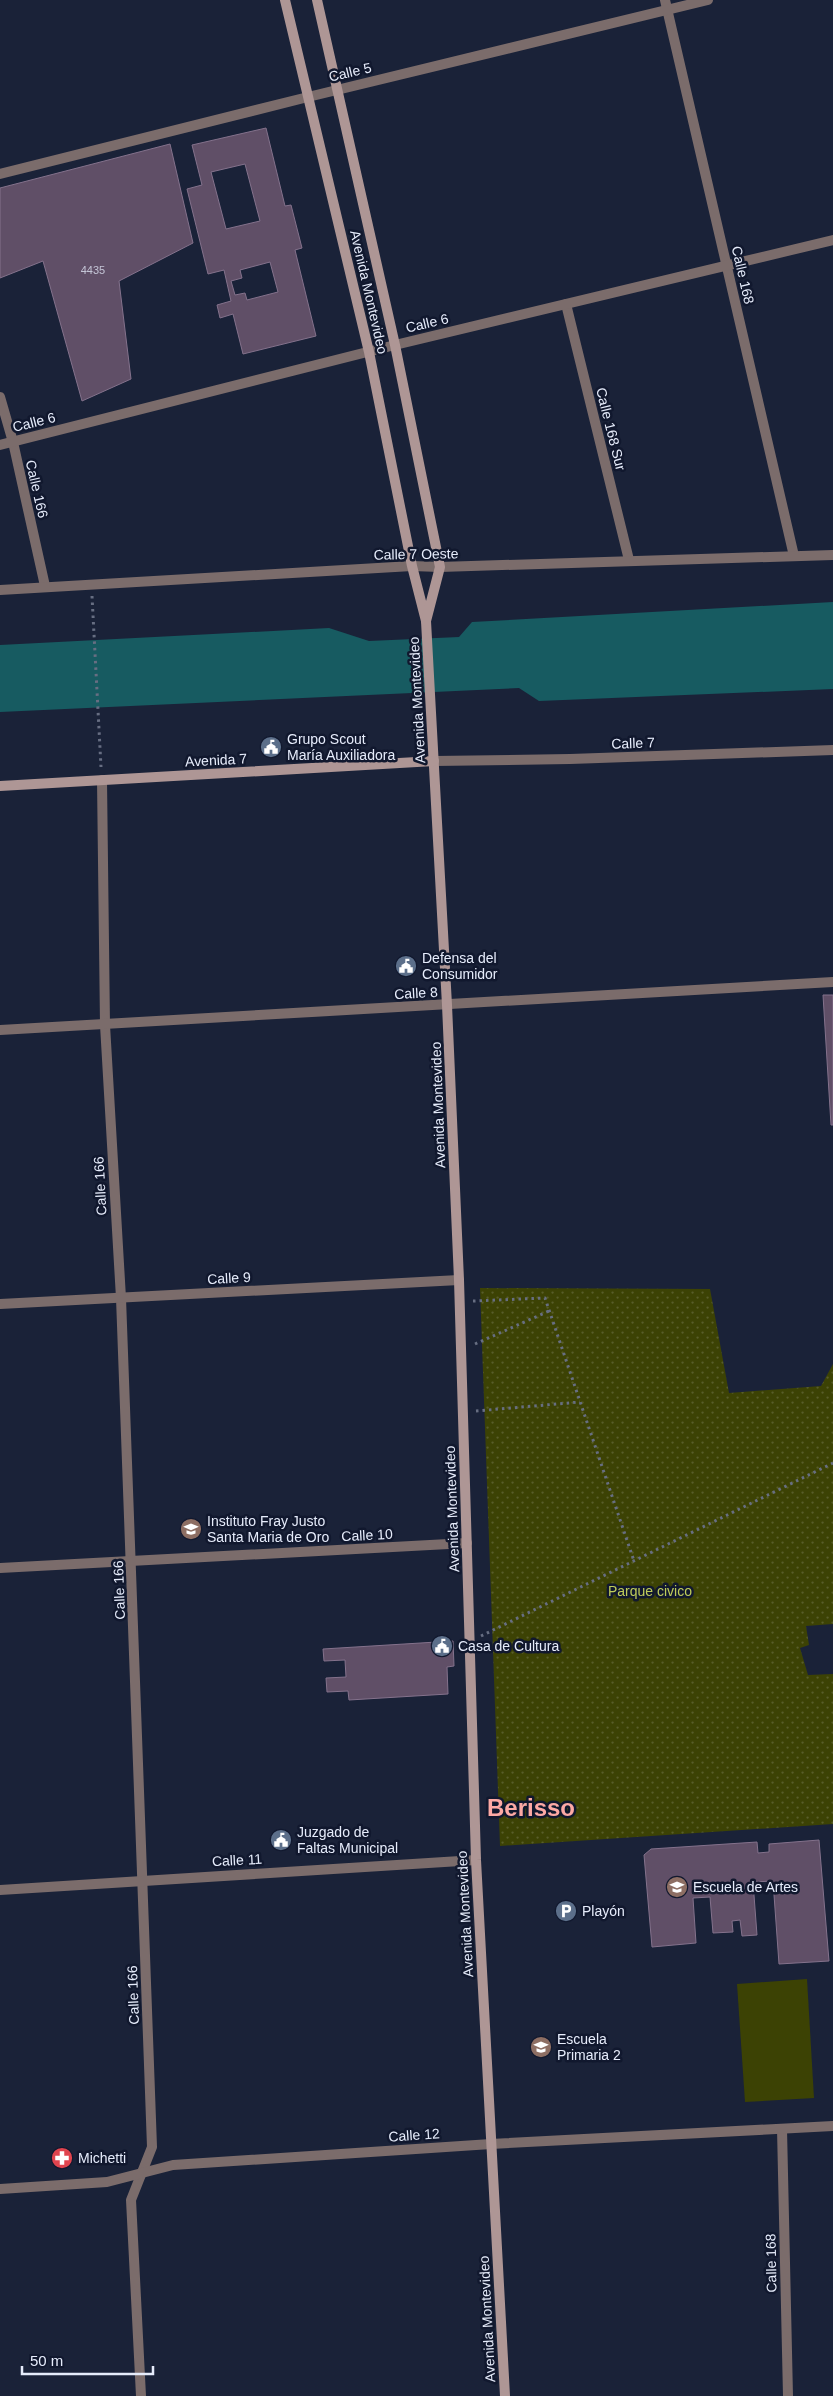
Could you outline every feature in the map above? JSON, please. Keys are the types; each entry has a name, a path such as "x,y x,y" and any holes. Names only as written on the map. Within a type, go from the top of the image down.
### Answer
{"main road":[{"name":"Avenida Montevideo","path":"285,0 369,352 412,566 426,622 448,1005 460,1302 476,1860 505,2396"},
{"name":"Avenida Montevideo","path":"317,0 395,345 440,567 426,622"},
{"name":"Avenida 7","path":"0,786 434,761"}],"street":[{"name":"Calle 5","path":"0,174 338,90 667,5 708,0"},
{"name":"Calle 168","path":"667,5 794,556"},
{"name":"Calle 6","path":"0,445 395,345 833,240"},
{"name":"Calle 168 Sur","path":"566,304 629,560"},
{"name":"Calle 166","path":"0,397 45,586"},
{"name":"Calle 7 Oeste","path":"0,590 412,566 440,567 833,555"},
{"name":"Calle 7","path":"434,761 570,759 833,750"},
{"name":"Calle 166","path":"102,780 105,1025 121,1298 152,2147 131,2200 141,2396"},
{"name":"Calle 8","path":"0,1030 833,982"},
{"name":"Calle 9","path":"0,1304 459,1280"},
{"name":"Calle 10","path":"0,1568 467,1543"},
{"name":"Calle 11","path":"0,1890 476,1860"},
{"name":"Calle 12","path":"0,2189 107,2182 173,2164 491,2144 833,2126"},
{"name":"Calle 168","path":"782,2129 788,2396"}],"path":[{"path":"92,584 102,780"},
{"path":"460,1302 545,1298 634,1561"},
{"path":"461,1350 549,1311"},
{"path":"463,1412 580,1402"},
{"path":"469,1641 833,1463"}],"green space":[{"name":"Parque civico","path":"480,1288 710,1289 729,1393 821,1386 833,1364 833,1624 806,1626 809,1645 800,1648 808,1675 833,1674 833,1824 500,1846"},
{"path":"807,1979 814,2098 745,2102 737,1984"}],"shaded area":[{"path":"833,602 833,689 539,701 519,688 0,712 0,645 329,628 369,641 459,637 472,622"}],"building":[{"path":"266,128 285,206 291,205 302,248 295,250 316,336 243,354 233,314 220,318 217,305 231,301 224,270 208,274 187,189 202,185 192,145","holes":["245,164 260,221 226,229 211,172","270,262 278,292 247,300 245,293 235,295 231,281 242,278 240,270"]},
{"path":"170,144 193,243 119,281 131,379 82,401 43,261 0,278 0,188"},
{"path":"823,995 833,995 833,1125 831,1125"},
{"path":"453,1641 454,1666 447,1667 448,1694 349,1700 348,1691 327,1692 326,1678 346,1677 345,1660 324,1661 323,1649"},
{"path":"819,1840 829,1961 779,1964 773,1881 753,1882 757,1935 742,1936 740,1920 732,1921 733,1932 713,1933 710,1897 693,1898 696,1943 652,1947 644,1855 651,1849 757,1842 758,1853 769,1852 769,1844"}],"place":[{"name":"Grupo Scout María Auxiliadora","path":"271,747"},
{"name":"Defensa del Consumidor","path":"406,966"},
{"name":"Instituto Fray Justo Santa Maria de Oro","path":"191,1529"},
{"name":"Casa de Cultura","path":"442,1646"},
{"name":"Juzgado de Faltas Municipal","path":"281,1840"},
{"name":"Escuela de Artes","path":"677,1887"},
{"name":"Playón","path":"566,1911"},
{"name":"Escuela Primaria 2","path":"541,2047"},
{"name":"Michetti","path":"62,2158"}],"district":[{"name":"Berisso","path":"531,1808"}]}
